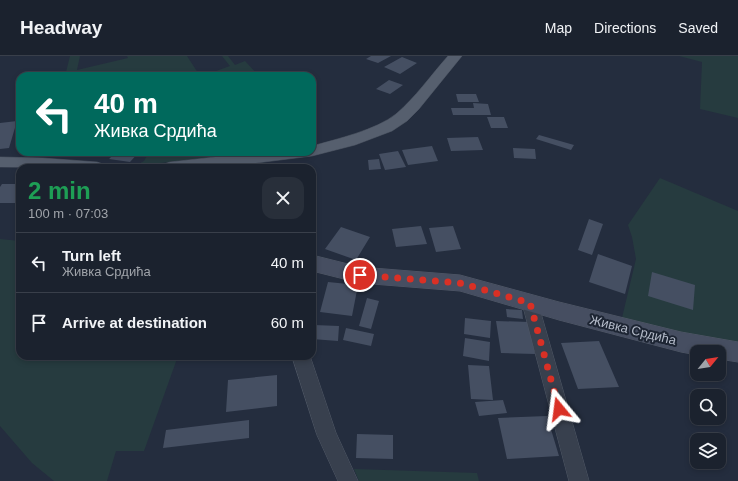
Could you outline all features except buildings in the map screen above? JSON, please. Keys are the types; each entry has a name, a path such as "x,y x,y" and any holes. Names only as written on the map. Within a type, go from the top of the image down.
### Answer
{"main road":[{"path":"316,150 374,133 391,124 413,106 455,56"},
{"path":"204,164 271,156"},
{"path":"0,162 54,164"},
{"name":"Живка Срдића","path":"316,264 360,275 460,283 530,303 681,342 738,352"}],"street":[{"path":"530,303 579,481"},
{"path":"302,360 327,435 348,481"}],"green space":[{"path":"70,56 80,56 77,70 128,58 127,56 187,56 197,72 66,72"},
{"path":"222,56 228,56 235,65 245,61 255,72 213,72 230,66"},
{"path":"679,56 738,56 738,118 700,109 702,62"},
{"path":"147,156 222,156 152,164 139,164 144,161"},
{"path":"660,178 738,211 738,344 621,322 636,259 628,225"},
{"path":"0,239 16,241 16,360 177,360 144,451 116,451 107,481 54,481 32,463 0,426"},
{"path":"354,469 477,473 479,481 359,481"}],"route":[{"path":"360,275 460,283 510,296 530,303 559,409"}]}
